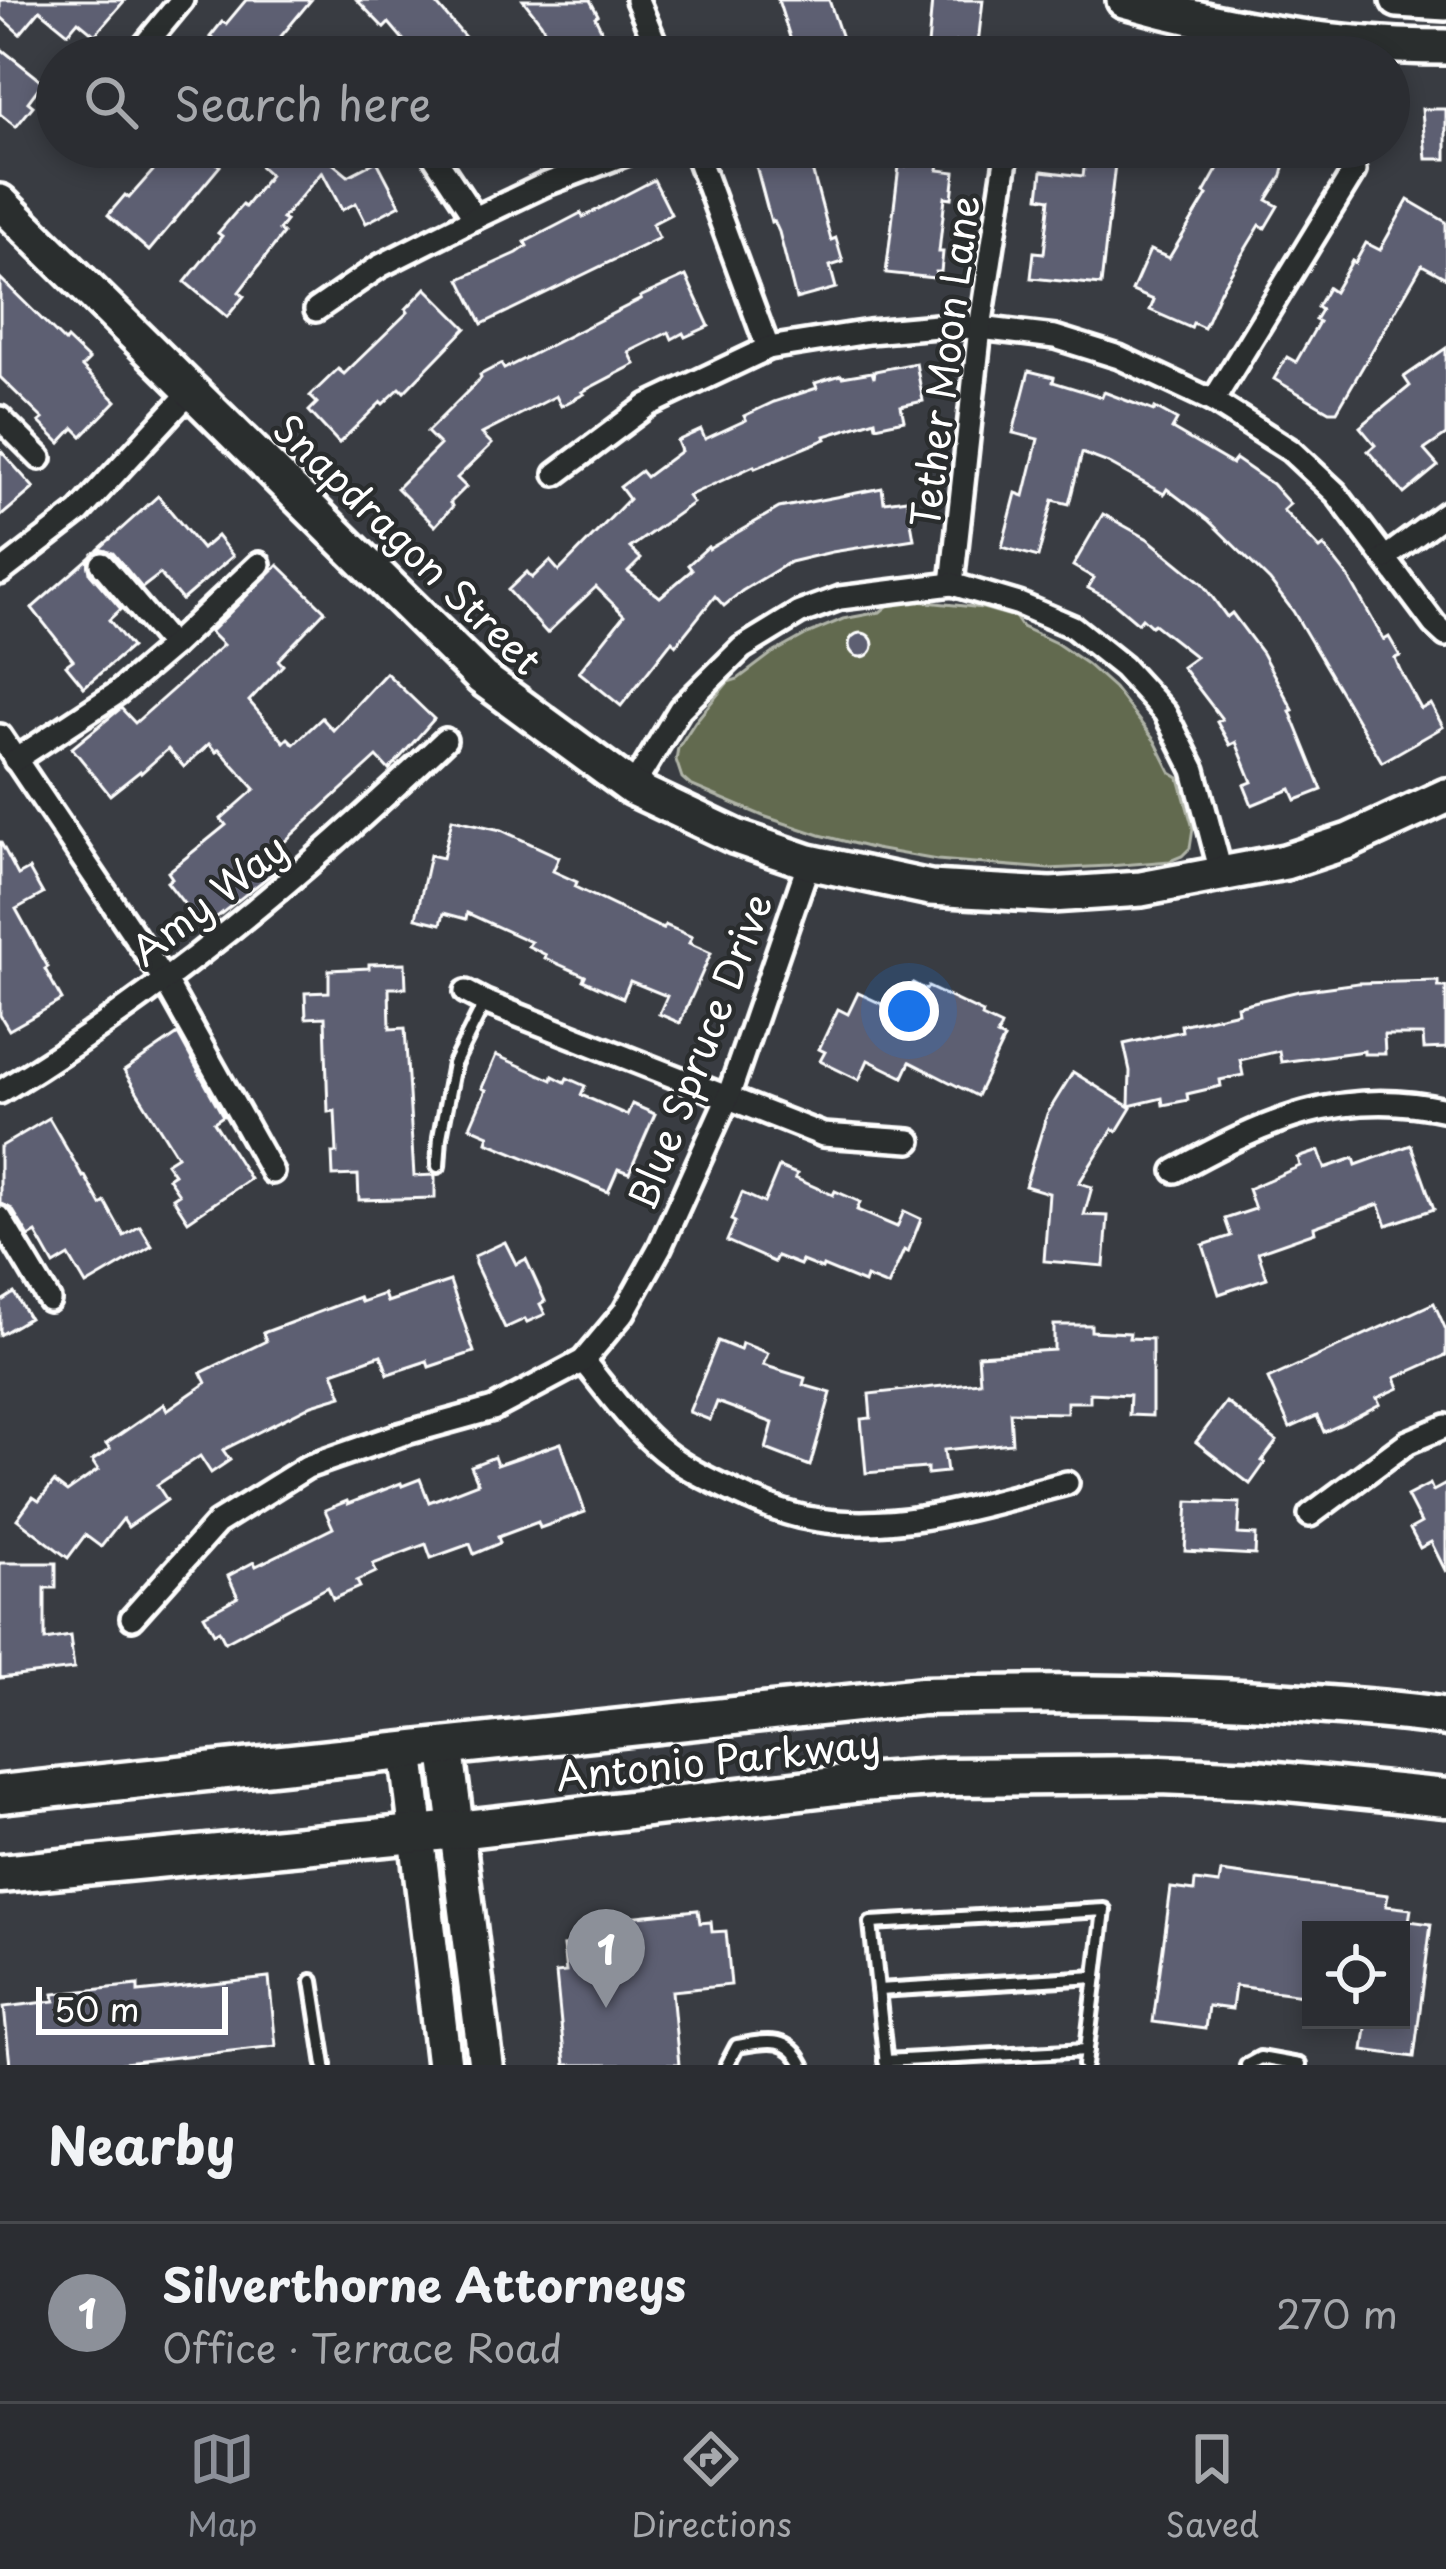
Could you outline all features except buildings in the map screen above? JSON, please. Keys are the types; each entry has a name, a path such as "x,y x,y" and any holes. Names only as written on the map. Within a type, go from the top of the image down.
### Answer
{"main road":[{"name":"Antonio Parkway","path":"0,1794 922,1696 1176,1695 1446,1717"},
{"name":"Antonio Parkway","path":"0,1874 946,1777 1257,1779 1446,1798"}],"street":[{"path":"152,36 182,0"},
{"path":"638,0 653,36"},
{"path":"1124,0 1307,36"},
{"path":"1398,0 1446,3"},
{"path":"1410,45 1446,47"},
{"path":"442,168 475,218"},
{"path":"316,310 380,266 544,185 589,168"},
{"path":"702,168 768,348"},
{"name":"Tether Moon Lane","path":"952,584 980,328 1005,168"},
{"path":"1213,401 1354,171"},
{"name":"Snapdragon Street","path":"0,202 482,678 632,788 736,837 809,862 930,888 1051,895 1141,889 1285,862 1349,841 1446,796"},
{"path":"556,473 648,405 768,348 937,326 1055,337 1119,356 1213,401 1290,450 1336,493 1446,635"},
{"path":"0,573 79,512 190,391"},
{"path":"0,418 40,458"},
{"path":"1385,558 1446,513"},
{"path":"102,564 172,646"},
{"path":"15,760 117,693 259,564"},
{"path":"632,788 680,709 742,648 800,613 840,598 952,584 1072,627 1123,667 1165,713 1194,770 1222,875"},
{"path":"0,736 165,981 272,1172"},
{"name":"Amy Way","path":"3,1082 52,1060 165,981 290,882 445,740"},
{"name":"Blue Spruce Drive","path":"132,1618 217,1523 308,1467 493,1409 583,1361 624,1312 660,1247 728,1097 809,862"},
{"path":"476,997 823,1135 910,1141"},
{"path":"1175,1171 1246,1133 1299,1112 1382,1102 1446,1110"},
{"path":"0,1218 50,1300"},
{"path":"583,1361 662,1450 732,1491 811,1519 875,1524 966,1510 1067,1483"},
{"path":"1310,1515 1408,1442 1446,1426"},
{"path":"446,1746 486,2065"},
{"path":"407,1750 444,2065"}],"lane":[{"path":"438,1166 454,1064 476,997"},
{"path":"1085,2065 1087,2050 1096,1977 1104,1910 872,1923 886,2063 1087,2050"},
{"path":"878,1990 1096,1977"},
{"path":"312,1981 325,2065"},
{"path":"728,2065 737,2046 769,2041 791,2048 803,2065"},
{"path":"1247,2065 1260,2058 1299,2065"}],"green space":[{"path":"892,602 983,608 1015,617 1022,627 1056,643 1114,688 1179,778 1193,828 1190,848 1170,861 1048,869 937,860 820,835 763,816 682,778 678,748 728,682 807,634 843,619 880,612"}],"place":[{"name":"Silverthorne Attorneys","path":"606,2008"}]}
